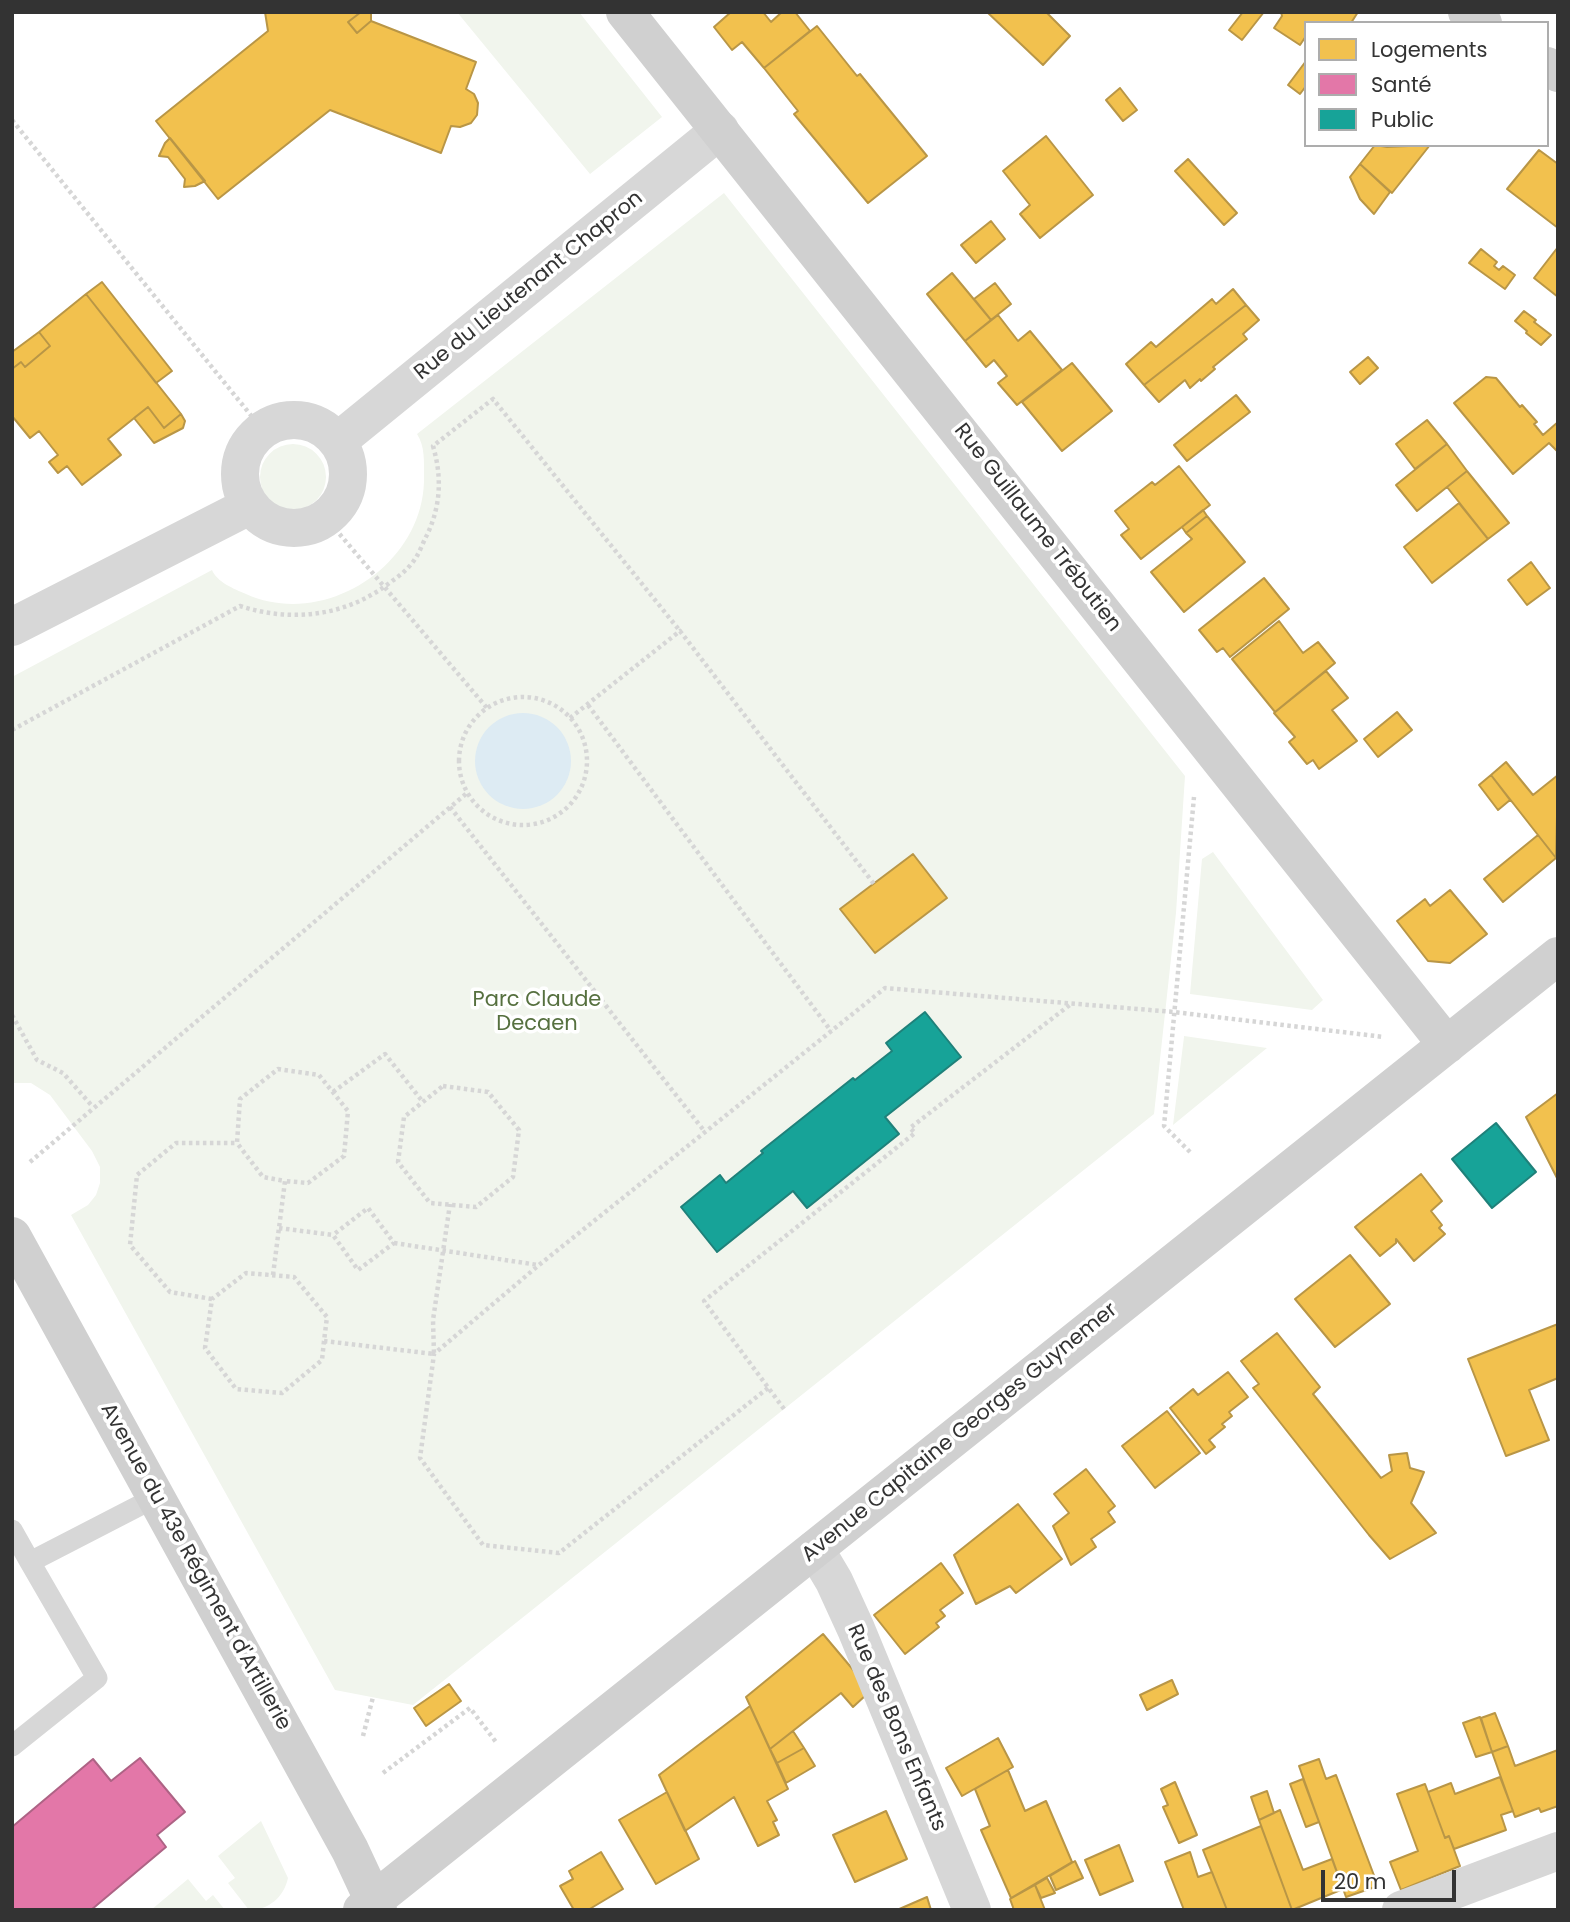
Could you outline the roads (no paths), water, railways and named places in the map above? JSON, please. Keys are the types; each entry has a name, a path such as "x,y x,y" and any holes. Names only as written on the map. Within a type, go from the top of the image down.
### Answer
{"street":[{"name":"Rue Guillaume Trébutien","path":"625,12 1447,1045"},
{"name":"Rue du Lieutenant Chapron","path":"338,441 720,130"},
{"path":"294,419 311,422 338,441 346,456 346,490 338,506 326,518 293,528 277,526 262,518 249,506 241,490 239,473 242,456 250,441 262,429 278,421 294,419"},
{"path":"12,627 249,506"},
{"name":"Avenue Capitaine Georges Guynemer","path":"371,1907 1558,956"},
{"name":"Avenue du 43e Régiment d'Artillerie","path":"12,1236 351,1850 371,1907"},
{"name":"Rue des Bons Enfants","path":"815,1549 834,1581 856,1629 972,1910"},
{"path":"1401,1910 1558,1850"}],"lane":[{"path":"30,1562 156,1497"},
{"path":"12,1530 97,1678 12,1746"}],"park label":[{"name":"Parc Claude Decaen","path":"537,1013"}]}
